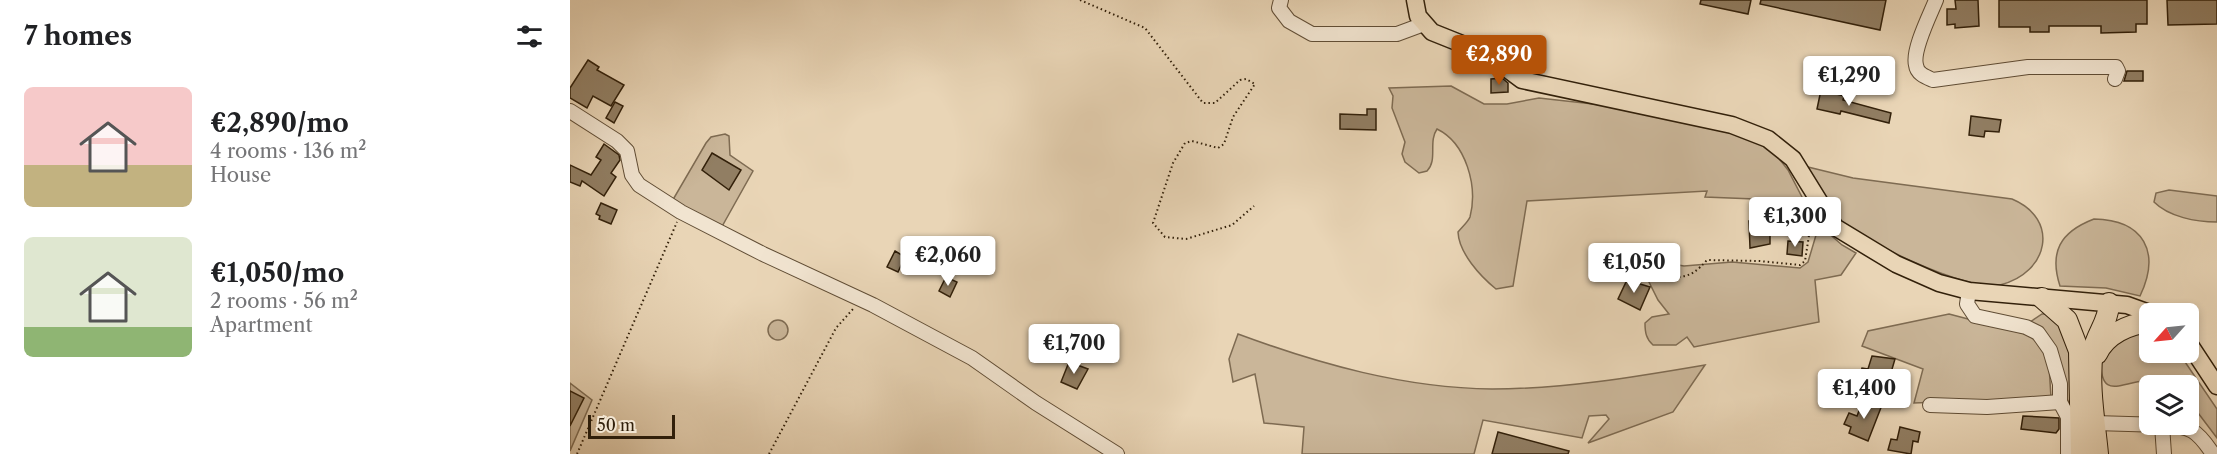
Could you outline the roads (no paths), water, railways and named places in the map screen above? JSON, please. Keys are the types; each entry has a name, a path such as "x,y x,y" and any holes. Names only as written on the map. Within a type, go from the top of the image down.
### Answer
{"highway":[{"path":"2042,298 2067,320 2079,351 2081,454"},
{"path":"2079,351 2092,317 2109,303"},
{"path":"2098,454 2093,351 2107,319 2109,303"},
{"path":"2093,368 2099,350 2108,340 2127,327 2139,324"}],"main road":[{"path":"1415,0 1418,16 1424,24 1441,37 1487,54 1528,82 1608,96 1732,125 1768,139 1788,153 1798,165 1824,213 1835,228 1896,264 1939,283 1969,291 2109,303 2139,310"},
{"path":"2199,359 2217,386"}],"street":[{"path":"1281,0 1279,8 1289,21 1312,34 1397,34 1424,24"},
{"path":"1936,0 1916,52 1916,66 1922,75 1933,80 2028,68 2116,67 2118,71 2115,79"},
{"path":"570,111 616,141 627,151 632,175 639,185 681,212 763,254 864,301 972,358 1036,403 1117,454"},
{"path":"1969,291 1967,304 1975,316 2026,327 2038,333 2050,350 2060,384 2060,402 2068,417 2068,454"},
{"path":"1930,405 1987,407 2060,402"},
{"path":"2095,423 2139,424"},
{"path":"2163,435 2164,454"},
{"path":"2197,435 2213,454"}]}
